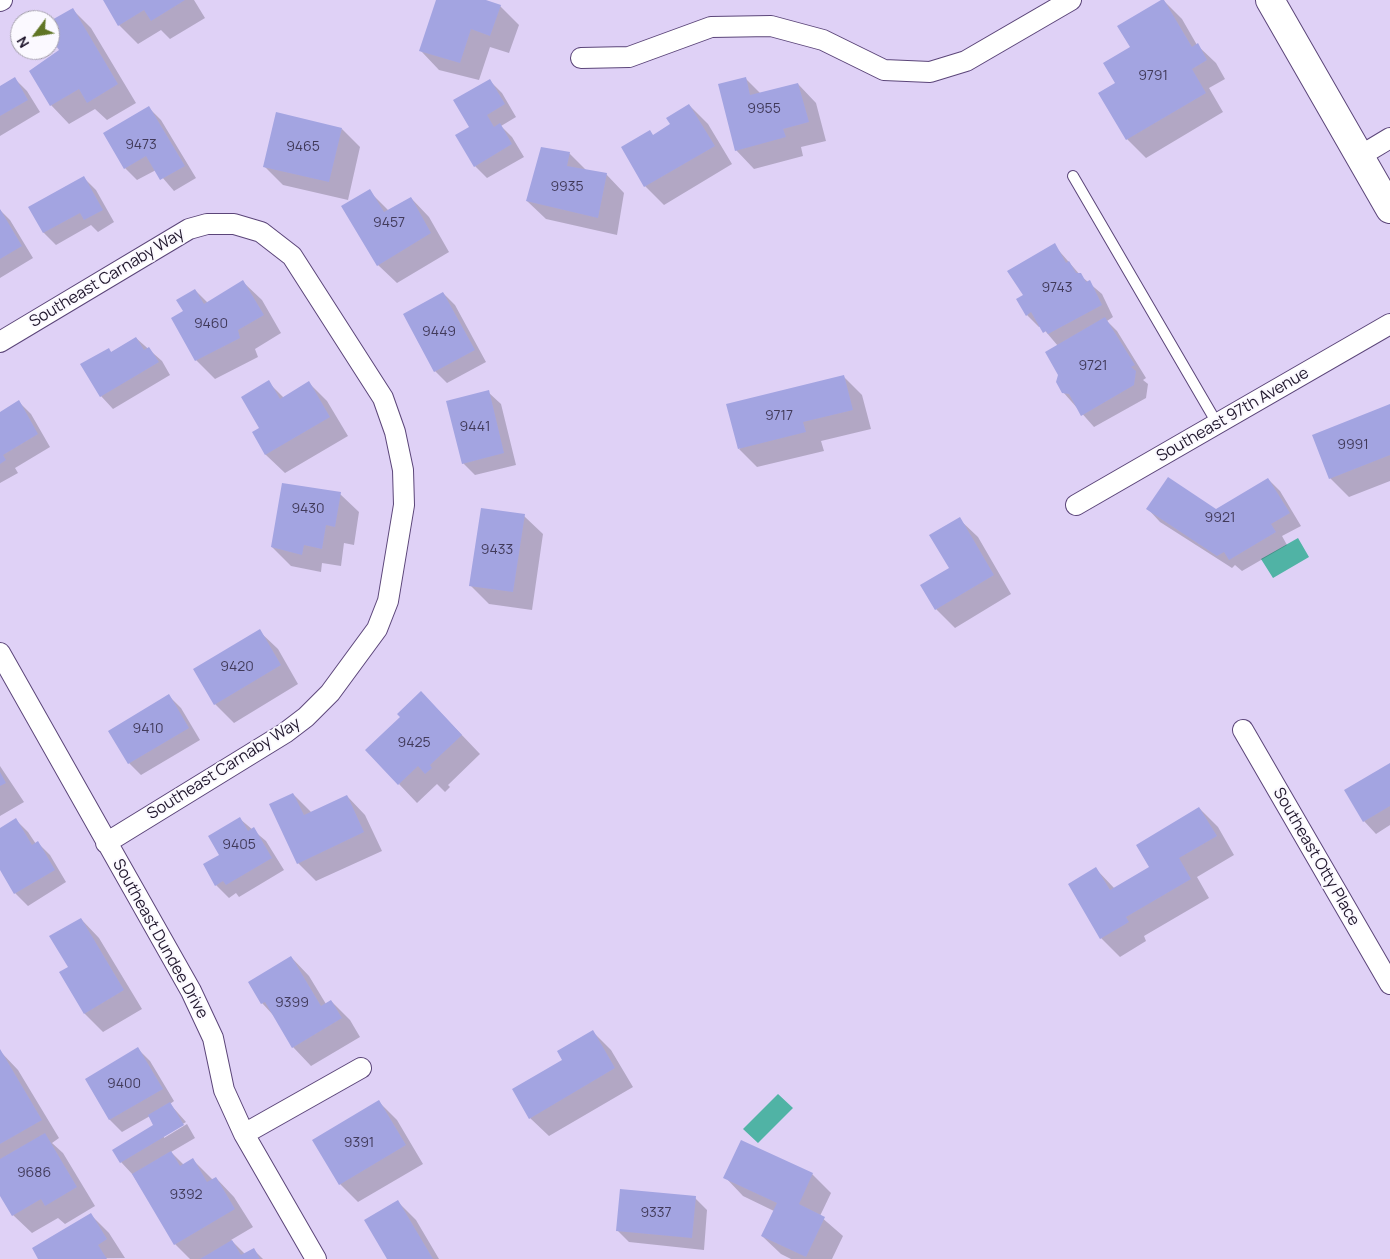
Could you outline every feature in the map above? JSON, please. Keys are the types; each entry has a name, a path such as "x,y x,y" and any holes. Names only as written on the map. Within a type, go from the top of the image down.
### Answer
{"main road":[{"path":"1270,0 1390,209"}],"street":[{"path":"581,58 629,57 711,27 771,26 822,40 884,70 930,72 966,61 1071,0"},
{"path":"1360,156 1390,138"},
{"name":"Southeast Carnaby Way","path":"0,342 189,229 207,224 234,224 261,232 292,256 383,398 395,432 403,470 404,505 395,570 388,602 376,629 330,693 306,717 286,733 106,843"},
{"name":"Southeast 97th Avenue","path":"1076,505 1218,425 1390,324"},
{"name":"Southeast Dundee Drive","path":"0,653 195,999 213,1038 224,1090 244,1134 316,1259"},
{"name":"Southeast Otty Place","path":"1243,730 1390,984"},
{"path":"244,1134 361,1068"}],"lane":[{"path":"1073,176 1218,425"}],"shaded area":[{"path":"1298,538 1309,557 1273,578 1261,559"},
{"path":"778,1094 793,1108 758,1143 743,1129"}],"building":[{"path":"103,0 185,0 151,21 144,10 118,26"},
{"path":"436,0 486,0 501,5 490,36 471,29 460,63 419,51"},
{"path":"1164,0 1192,47 1198,43 1207,60 1192,69 1206,93 1126,140 1098,93 1115,83 1103,63 1130,47 1117,26"},
{"path":"73,8 118,84 87,103 79,89 50,106 29,71 45,60 60,60 60,15"},
{"path":"15,77 28,100 0,116 0,86"},
{"path":"746,77 750,95 798,83 809,122 783,129 786,137 735,151 718,84"},
{"path":"490,79 505,104 487,115 494,127 500,123 512,144 474,167 455,135 469,127 453,100"},
{"path":"689,104 715,146 644,187 621,147 650,130 653,135 670,124 666,118"},
{"path":"149,106 185,166 160,180 146,156 124,169 103,133"},
{"path":"276,112 342,128 329,182 263,167"},
{"path":"541,147 570,152 567,166 607,173 598,218 526,201"},
{"path":"84,176 103,210 84,220 80,213 43,233 28,207"},
{"path":"370,189 384,212 411,197 431,233 377,266 341,206"},
{"path":"0,209 22,246 0,259"},
{"path":"1055,243 1066,263 1069,261 1076,273 1081,273 1086,282 1090,280 1102,305 1048,334 1046,331 1043,333 1031,312 1026,316 1016,299 1023,295 1007,271"},
{"path":"243,280 264,315 238,330 240,338 195,361 171,318 183,311 176,300 195,289 204,304"},
{"path":"443,292 475,350 434,372 403,314"},
{"path":"1105,317 1135,365 1131,367 1136,371 1134,385 1081,416 1069,394 1062,393 1056,382 1058,375 1045,352"},
{"path":"136,337 144,350 149,347 159,362 100,397 80,364 109,348 111,352"},
{"path":"844,375 853,410 803,422 806,432 738,449 726,404"},
{"path":"269,380 280,399 309,381 330,417 265,455 252,432 259,428 241,397"},
{"path":"489,390 504,453 462,464 446,401"},
{"path":"19,400 38,434 3,455 6,460 0,464 0,412"},
{"path":"1390,404 1390,455 1329,479 1312,435"},
{"path":"1168,477 1216,509 1268,478 1290,513 1271,524 1276,532 1229,560 1224,552 1217,556 1146,509"},
{"path":"282,483 341,492 335,527 326,525 322,549 304,545 302,555 271,547"},
{"path":"481,508 525,514 513,592 469,586"},
{"path":"960,517 994,575 935,610 920,585 949,568 929,535"},
{"path":"260,629 281,665 214,705 193,669"},
{"path":"421,691 462,735 430,765 432,768 425,774 418,766 398,785 365,750 400,717 397,714"},
{"path":"169,694 189,728 128,764 108,731"},
{"path":"1390,763 1390,806 1363,822 1344,790"},
{"path":"0,772 6,783 0,786"},
{"path":"293,793 304,815 347,795 364,832 297,864 269,804"},
{"path":"1199,807 1217,836 1179,858 1191,879 1126,917 1129,922 1100,939 1068,884 1096,867 1110,890 1149,867 1136,845"},
{"path":"240,817 248,831 254,827 272,858 226,885 223,881 215,886 203,864 219,855 208,836"},
{"path":"16,818 32,845 38,841 55,870 14,894 0,870 0,828"},
{"path":"81,918 124,990 84,1014 59,972 68,967 49,936"},
{"path":"291,956 321,1006 331,1000 342,1018 292,1048 265,1002 261,1004 248,982"},
{"path":"593,1030 615,1068 529,1119 512,1089 562,1060 557,1051"},
{"path":"138,1047 163,1089 109,1120 85,1079"},
{"path":"0,1049 42,1120 0,1144"},
{"path":"379,1100 406,1145 339,1185 312,1140"},
{"path":"170,1102 184,1125 120,1163 112,1150 153,1125 148,1115"},
{"path":"45,1133 77,1187 45,1206 41,1199 12,1216 0,1196 0,1159"},
{"path":"741,1140 813,1173 799,1204 825,1217 806,1257 761,1236 777,1203 723,1178"},
{"path":"171,1151 180,1166 193,1158 207,1182 216,1177 235,1209 174,1245 132,1174"},
{"path":"620,1189 696,1196 692,1238 616,1231"},
{"path":"398,1200 433,1259 387,1259 364,1220"},
{"path":"91,1213 107,1239 98,1245 107,1259 38,1259 32,1248"},
{"path":"232,1240 241,1255 254,1248 260,1259 200,1259"}]}
